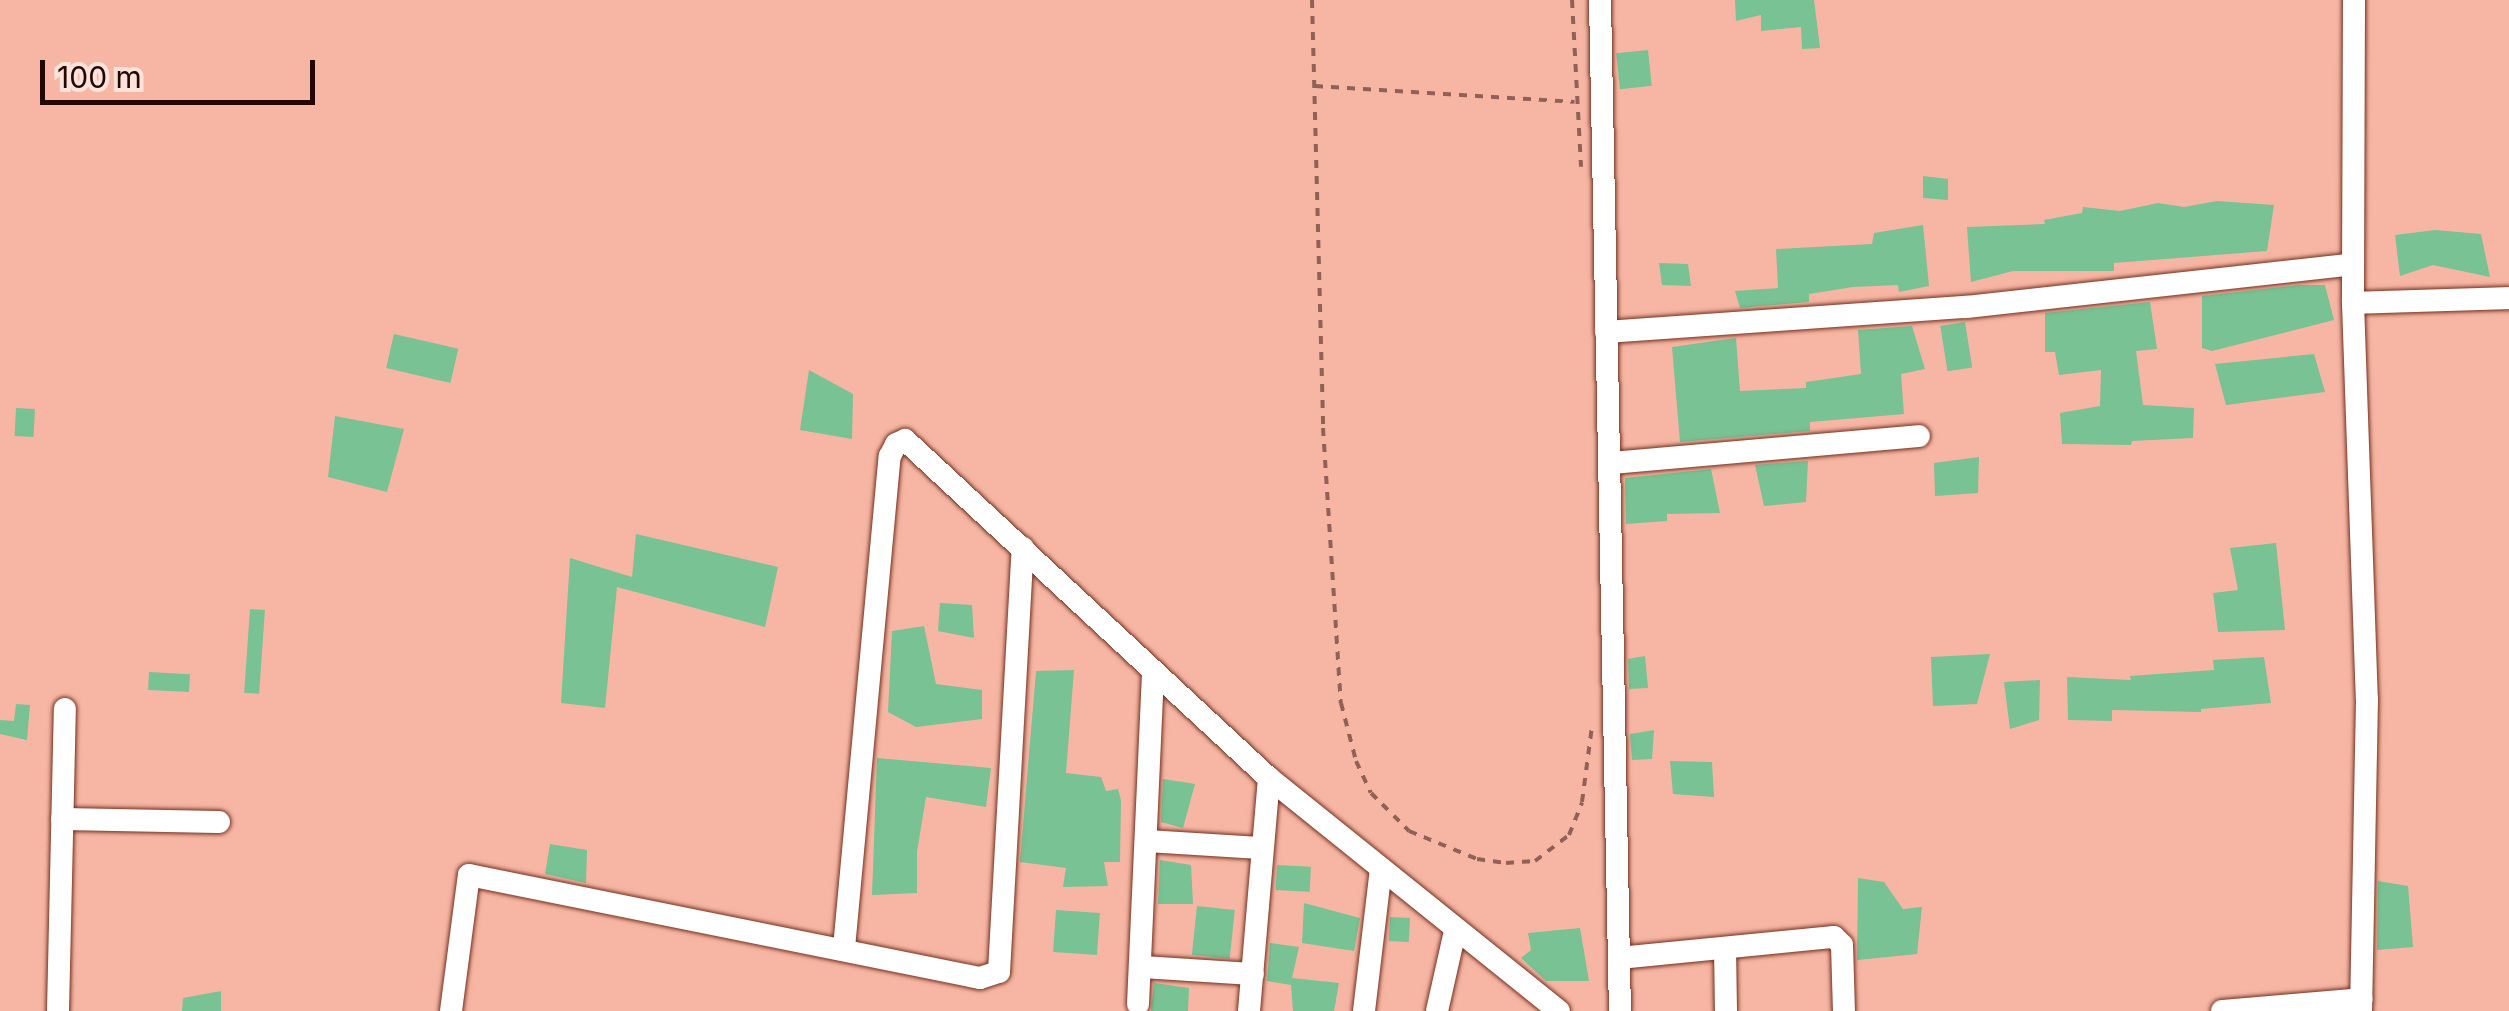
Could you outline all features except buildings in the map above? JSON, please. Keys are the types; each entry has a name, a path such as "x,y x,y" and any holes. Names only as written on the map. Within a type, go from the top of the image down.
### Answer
{"street":[{"path":"1600,0 1608,236 1610,659 1620,1011"},
{"path":"2222,1011 2361,1005 2367,698 2353,303 2354,0"},
{"path":"1606,332 1966,306 2353,264"},
{"path":"2353,303 2509,298"},
{"path":"1610,463 1919,436"},
{"path":"844,948 890,456 896,444 905,440 1269,778 1559,1011"},
{"path":"451,1011 468,875 980,978 999,972 1023,548"},
{"path":"1138,1004 1152,672"},
{"path":"58,1011 65,708"},
{"path":"1249,1011 1269,778"},
{"path":"62,819 219,822"},
{"path":"1146,841 1261,848"},
{"path":"1364,1011 1380,868"},
{"path":"1437,1011 1456,932"},
{"path":"1619,958 1834,938 1842,945 1844,1011"},
{"path":"1725,948 1726,1011"},
{"path":"1142,968 1253,974"}],"path":[{"path":"1312,0 1323,428 1340,703 1356,761 1370,793 1410,831 1477,859 1506,863 1535,860 1569,836 1588,776 1593,712"},
{"path":"1572,0 1582,171"},
{"path":"1315,86 1575,102"}]}
